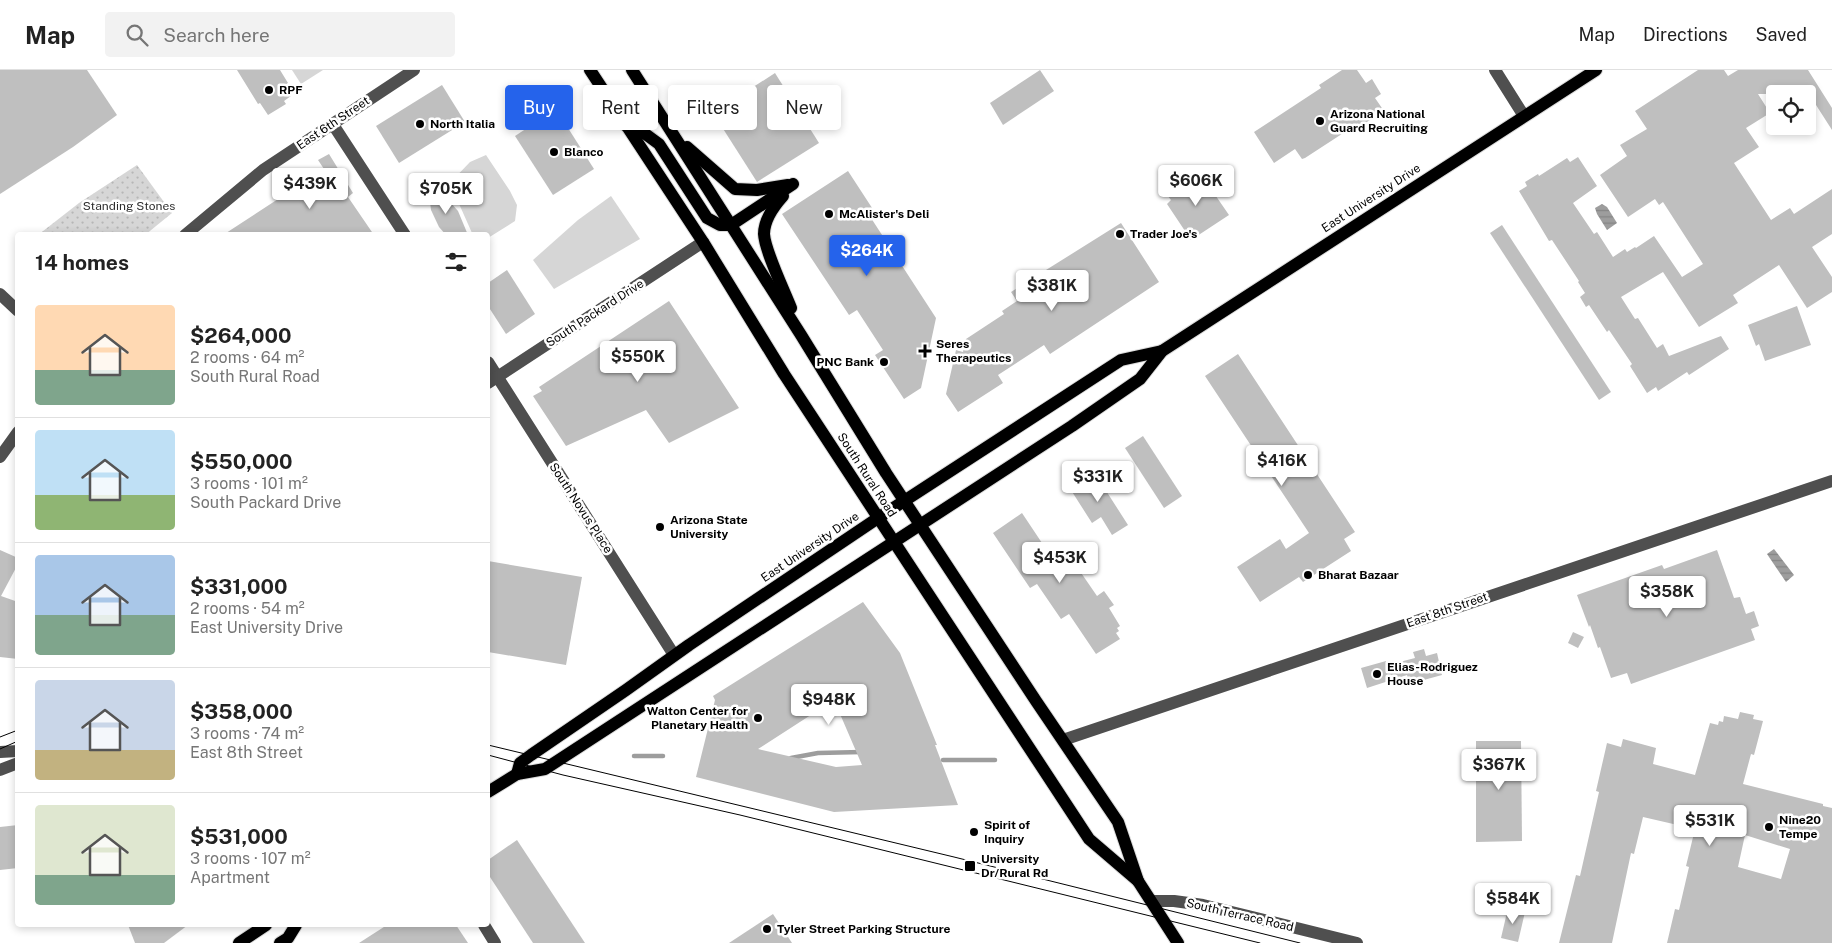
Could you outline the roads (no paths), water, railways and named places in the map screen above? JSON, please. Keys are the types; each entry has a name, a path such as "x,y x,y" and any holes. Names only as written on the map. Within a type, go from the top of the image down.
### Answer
{"main road":[{"name":"South Rural Road","path":"590,70 600,85"},
{"name":"South Rural Road","path":"632,70 921,526 1118,822 1138,881"},
{"name":"East University Drive","path":"490,791 517,774 545,769 1007,470 1140,379 1162,351 1596,70"},
{"name":"South Rural Road","path":"628,130 703,242 784,374 1089,839 1138,881 1178,943"},
{"path":"637,130 658,144 707,218 720,225 731,225 793,184"},
{"path":"672,133 718,176 735,189 757,190 793,184"},
{"path":"793,184 768,217 764,234 801,335"},
{"name":"East University Drive","path":"517,774 520,763 878,518 1121,360 1162,351"},
{"path":"239,943 263,927"},
{"path":"280,943 288,938 295,927"}],"street":[{"name":"East 6th Street","path":"189,232 263,170 414,70"},
{"path":"1495,70 1524,116"},
{"path":"332,123 403,232"},
{"name":"South Packard Drive","path":"492,380 703,242"},
{"path":"0,294 15,307"},
{"name":"South Novus Place","path":"492,380 674,656"},
{"path":"0,457 15,436"},
{"name":"East 8th Street","path":"1063,740 1832,481"},
{"path":"0,752 15,751"},
{"path":"0,770 15,764"},
{"name":"South Terrace Road","path":"1152,901 1174,901 1204,905 1357,943"},
{"path":"485,927 495,943"}],"waterway":[{"path":"791,758 818,753 862,752"},
{"path":"634,756 663,756"},
{"path":"943,760 995,760"}],"tram line":[{"path":"0,737 15,731"},
{"path":"0,749 15,742"},
{"path":"490,745 954,857 1300,943"},
{"path":"490,756 563,775 740,815 1260,943"}],"place":[{"name":"RPF","path":"269,90"},
{"name":"Arizona National Guard Recruiting","path":"1320,121"},
{"name":"North Italia","path":"420,124"},
{"name":"Blanco","path":"554,152"},
{"name":"McAlister's Deli","path":"829,214"},
{"name":"Trader Joe's","path":"1120,234"},
{"name":"Seres Therapeutics","path":"925,351"},
{"name":"PNC Bank","path":"884,362"},
{"name":"Arizona State University","path":"660,527"},
{"name":"Bharat Bazaar","path":"1308,575"},
{"name":"Elias-Rodriguez House","path":"1377,674"},
{"name":"Walton Center for Planetary Health","path":"758,718"},
{"name":"Nine20 Tempe","path":"1769,827"},
{"name":"Spirit of Inquiry","path":"974,832"},
{"name":"University Dr/Rural Rd","path":"970,866"},
{"name":"Tyler Street Parking Structure","path":"767,929"}],"park label":[{"name":"Standing Stones","path":"129,206"}]}
